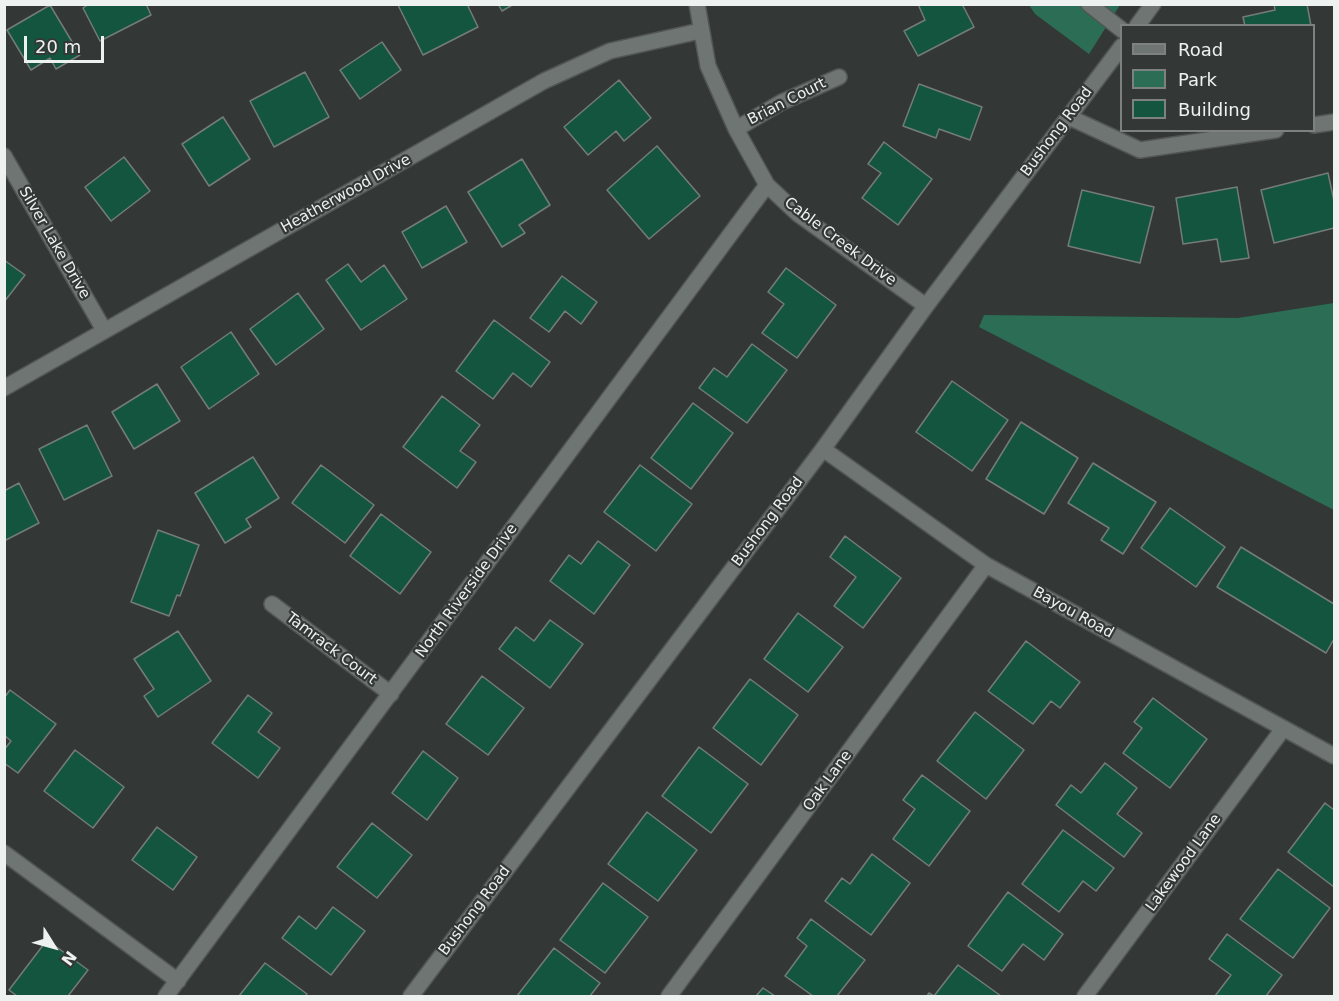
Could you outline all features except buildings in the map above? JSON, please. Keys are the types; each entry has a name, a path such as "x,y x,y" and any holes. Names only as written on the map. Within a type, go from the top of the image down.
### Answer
{"street":[{"name":"Cable Creek Drive","path":"697,4 708,66 736,129 767,185 798,214 926,306"},
{"path":"1089,4 1120,28"},
{"path":"1138,24 1153,4"},
{"name":"Heatherwood Drive","path":"4,388 544,81 610,51 700,31"},
{"name":"Bushong Road","path":"411,996 823,449 926,306 1120,49"},
{"name":"Brian Court","path":"736,129 782,102 839,77"},
{"path":"1069,117 1140,150 1262,132"},
{"path":"1315,125 1335,122"},
{"name":"Silver Lake Drive","path":"4,156 104,330"},
{"name":"North Riverside Drive","path":"166,996 767,185"},
{"name":"Bayou Road","path":"823,449 986,565 1335,756"},
{"name":"Oak Lane","path":"669,996 986,565"},
{"name":"Tamrack Court","path":"272,604 391,694"},
{"name":"Lakewood Lane","path":"1085,996 1283,729"},
{"path":"4,853 178,981"}],"green space":[{"path":"1029,5 1120,5 1089,54 1035,14"},
{"path":"1334,303 1334,510 979,327 984,315 1238,318"}]}
